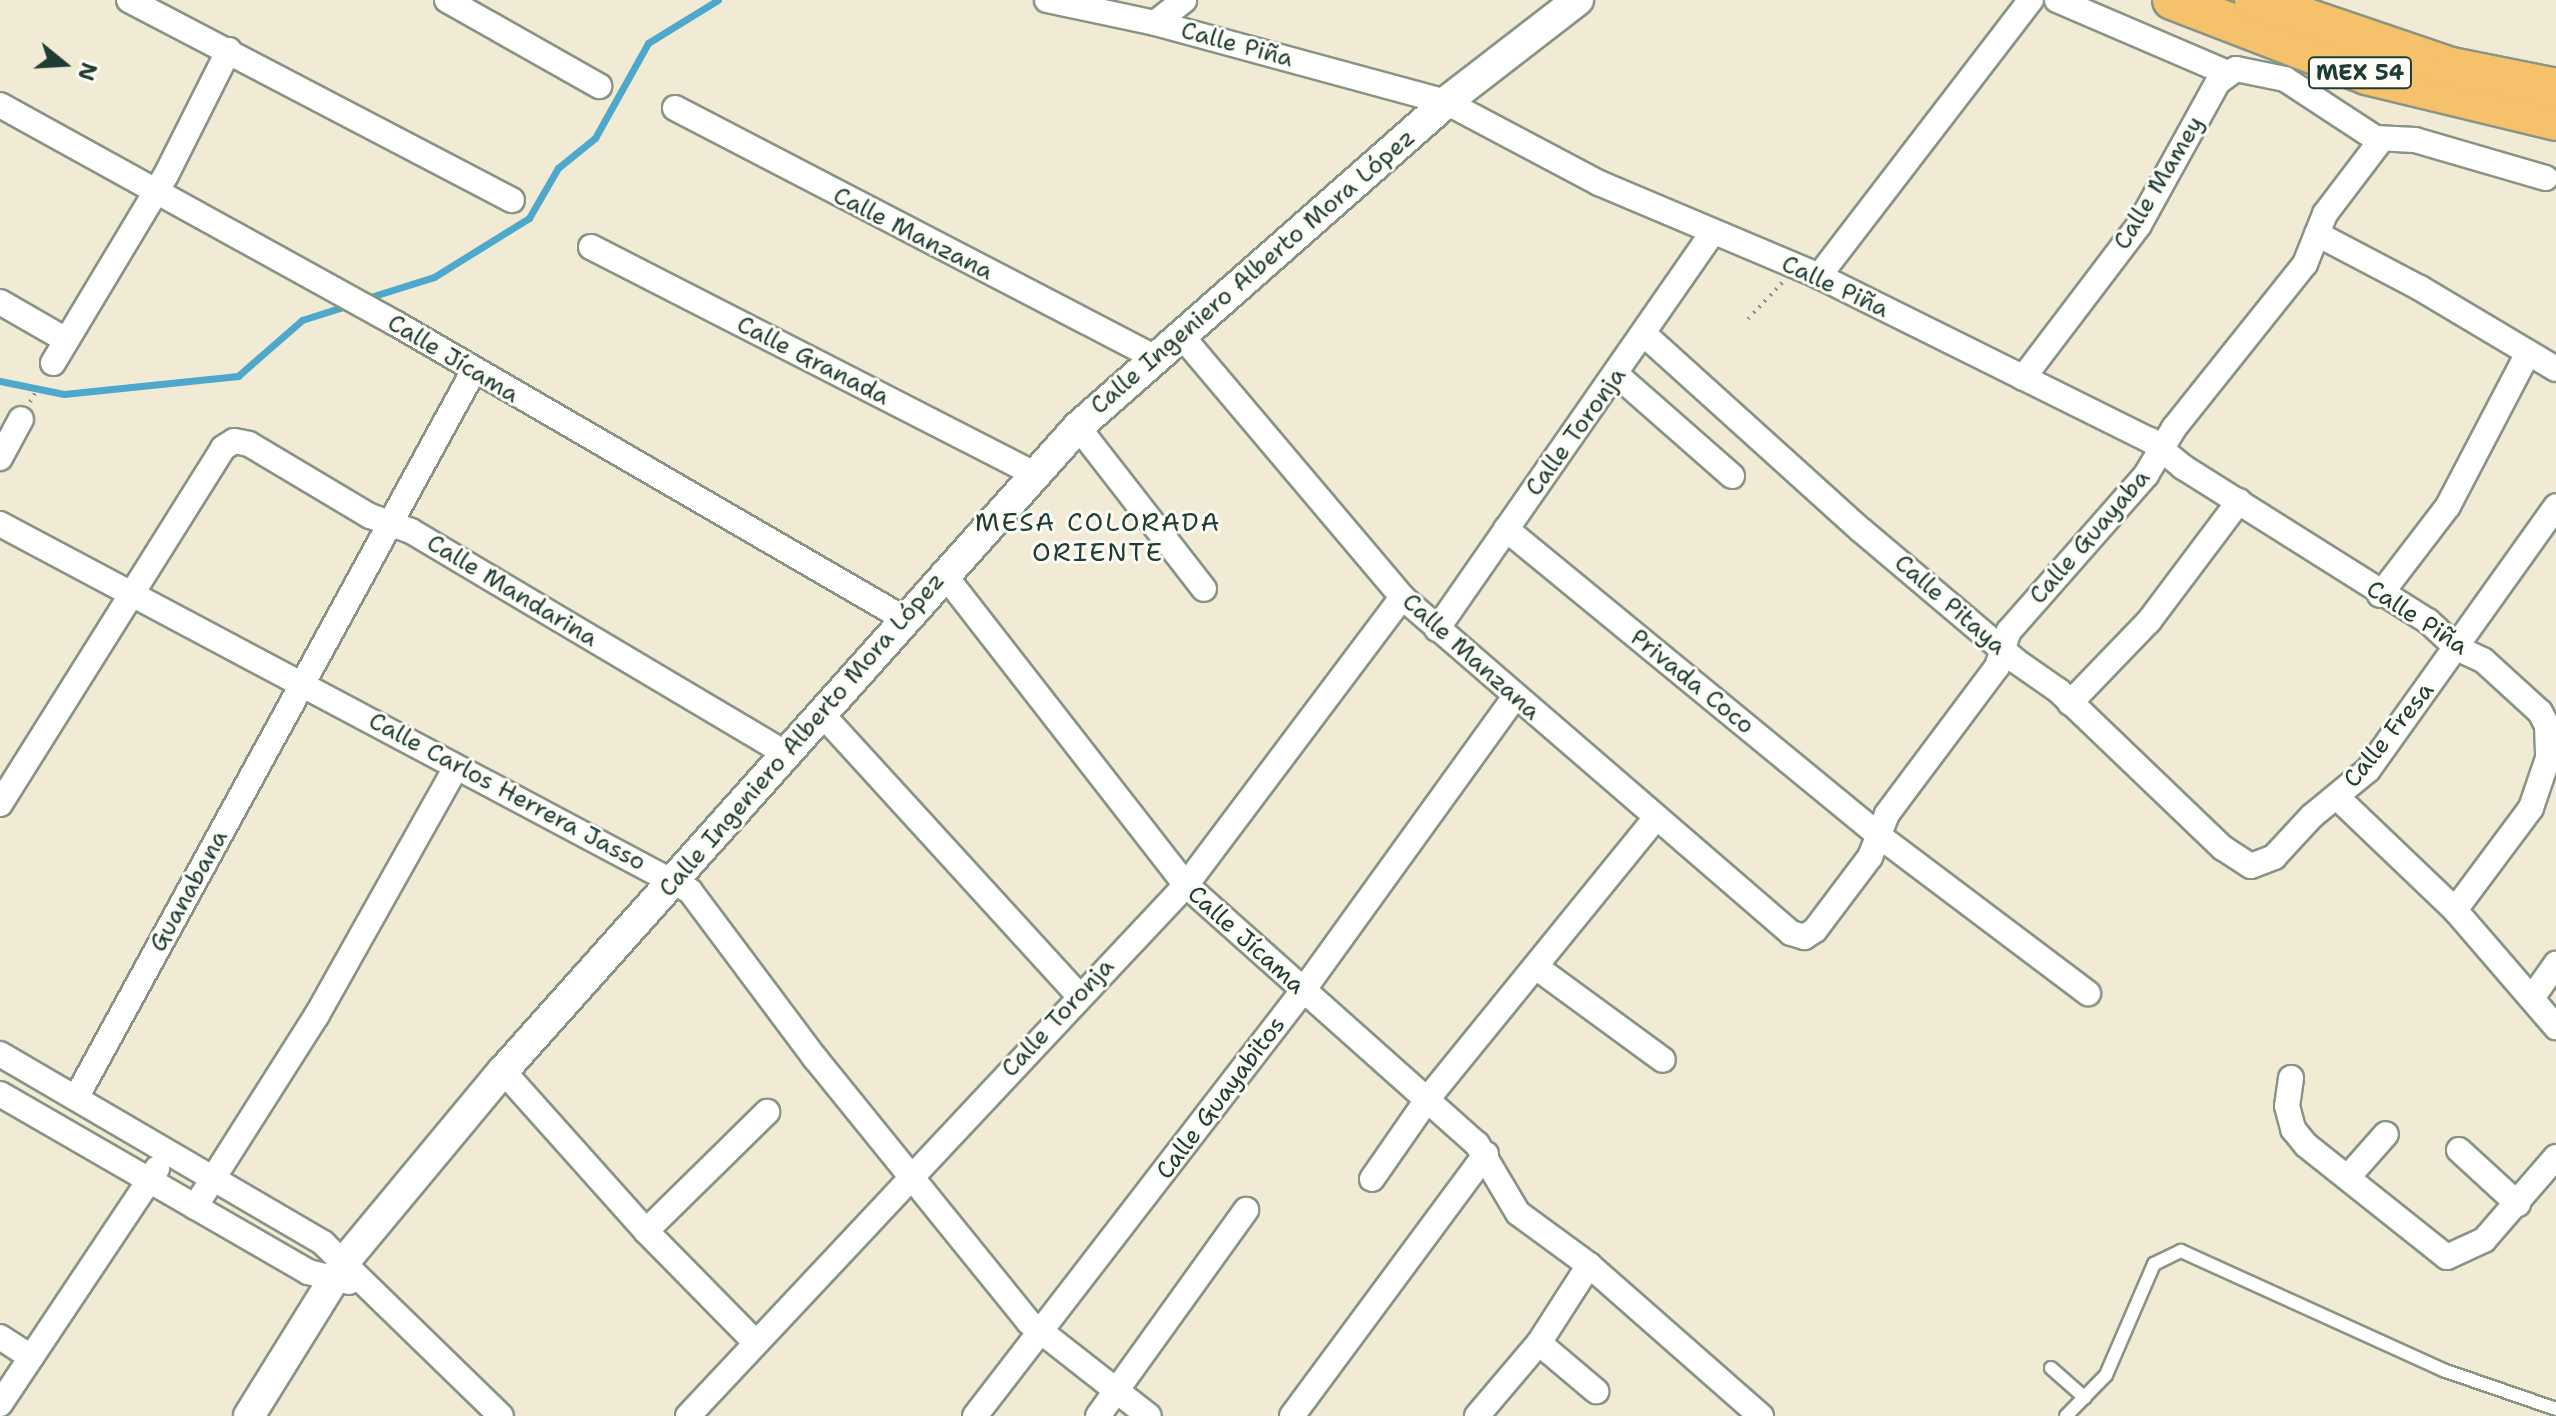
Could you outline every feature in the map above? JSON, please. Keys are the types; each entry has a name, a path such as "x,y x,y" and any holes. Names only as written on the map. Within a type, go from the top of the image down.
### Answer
{"main road":[{"name":"MEX 54","path":"2172,0 2290,65 2556,121"},
{"name":"MEX 54","path":"2254,0 2436,62 2556,88"}],"street":[{"path":"129,0 512,200"},
{"path":"447,0 599,86"},
{"name":"Calle Piña","path":"1047,0 1155,23 1446,102 1599,183 1808,271 2162,448 2380,595 2428,621 2457,648 2483,660 2526,696 2547,725 2548,758 2531,808 2455,910"},
{"path":"1155,23 1184,0"},
{"name":"Calle Ingeniero Alberto Mora López","path":"249,1416 338,1270 503,1071 676,881 943,573 1078,427 1446,102 1578,0"},
{"path":"1808,271 2031,0"},
{"path":"2057,0 2227,73 2290,65 2382,139 2415,140 2546,178"},
{"path":"47,373 155,193 229,50"},
{"name":"Calle Mamey","path":"2023,378 2139,225 2227,73"},
{"name":"Calle Manzana","path":"675,108 1154,357"},
{"name":"Calle Jícama","path":"1,109 395,323 473,372 903,618"},
{"name":"Calle Guayaba","path":"1804,937 1870,857 1887,814 1997,667 2009,631 2146,475 2162,448 2305,264 2325,214 2382,139"},
{"name":"Calle Toronja","path":"1437,629 1645,335 1712,233"},
{"path":"2317,234 2556,369"},
{"name":"Calle Granada","path":"591,247 1034,474"},
{"path":"0,302 66,340"},
{"name":"Calle Manzana","path":"1180,334 1402,597 1791,933 1804,937"},
{"name":"Calle Pitaya","path":"1645,335 2003,650 2070,703 2223,848 2242,863 2257,866"},
{"path":"2380,595 2448,506 2528,353"},
{"name":"Guanabana","path":"76,1098 473,372"},
{"path":"1617,375 1732,476"},
{"path":"0,458 21,419"},
{"path":"1078,427 1204,589"},
{"name":"Calle Mandarina","path":"133,595 223,448 234,441 249,444 370,516 391,523 785,753"},
{"path":"2070,703 2149,621 2239,501"},
{"name":"Calle Fresa","path":"2257,866 2368,770 2556,506"},
{"name":"Calle Carlos Herrera Jasso","path":"0,524 676,881 700,901 815,1058 1041,1335 1149,1416"},
{"name":"Privada Coco","path":"1506,529 1878,835 2088,993"},
{"name":"Calle Jícama","path":"943,573 1186,885 1302,992 1429,1097 1486,1154 1518,1213 1589,1265 1761,1416"},
{"path":"0,804 133,595"},
{"name":"Calle Toronja","path":"694,1414 755,1342 1078,995 1186,885 1402,597"},
{"name":"Calle Guayabitos","path":"975,1416 1041,1335 1302,992 1515,697"},
{"path":"820,712 1078,995"},
{"path":"195,1207 338,978 456,767"},
{"path":"2338,798 2455,910 2556,1027"},
{"path":"1372,1179 1429,1097 1656,818"},
{"path":"2532,998 2556,964"},
{"path":"1536,967 1663,1060"},
{"path":"0,1054 214,1177 338,1270 364,1285 501,1416"},
{"path":"503,1071 646,1231 755,1342"},
{"path":"2291,1078 2287,1106 2293,1129 2306,1145 2348,1177 2410,1233 2447,1257 2484,1240 2556,1157"},
{"path":"0,1094 308,1272 338,1270"},
{"path":"646,1231 767,1112"},
{"path":"2348,1177 2386,1134"},
{"path":"2459,1150 2518,1204"},
{"path":"0,1404 169,1151"},
{"path":"1292,1416 1486,1154"},
{"path":"1098,1416 1246,1210"},
{"path":"1477,1416 1539,1343 1589,1265"},
{"path":"0,1337 31,1357"},
{"path":"1539,1343 1596,1391"}],"lane":[{"path":"2066,1416 2112,1365 2154,1264 2181,1251 2443,1370 2556,1409"},
{"path":"2051,1368 2085,1398"}],"path":[{"path":"1748,319 1808,271"},
{"path":"35,392 47,373"}],"waterway":[{"path":"364,299 434,277 529,218 558,168 595,138 648,43 718,0"},
{"path":"0,381 64,394 238,376 302,320 349,305"}],"district":[{"name":"MESA COLORADA ORIENTE","path":"1098,537"}]}
